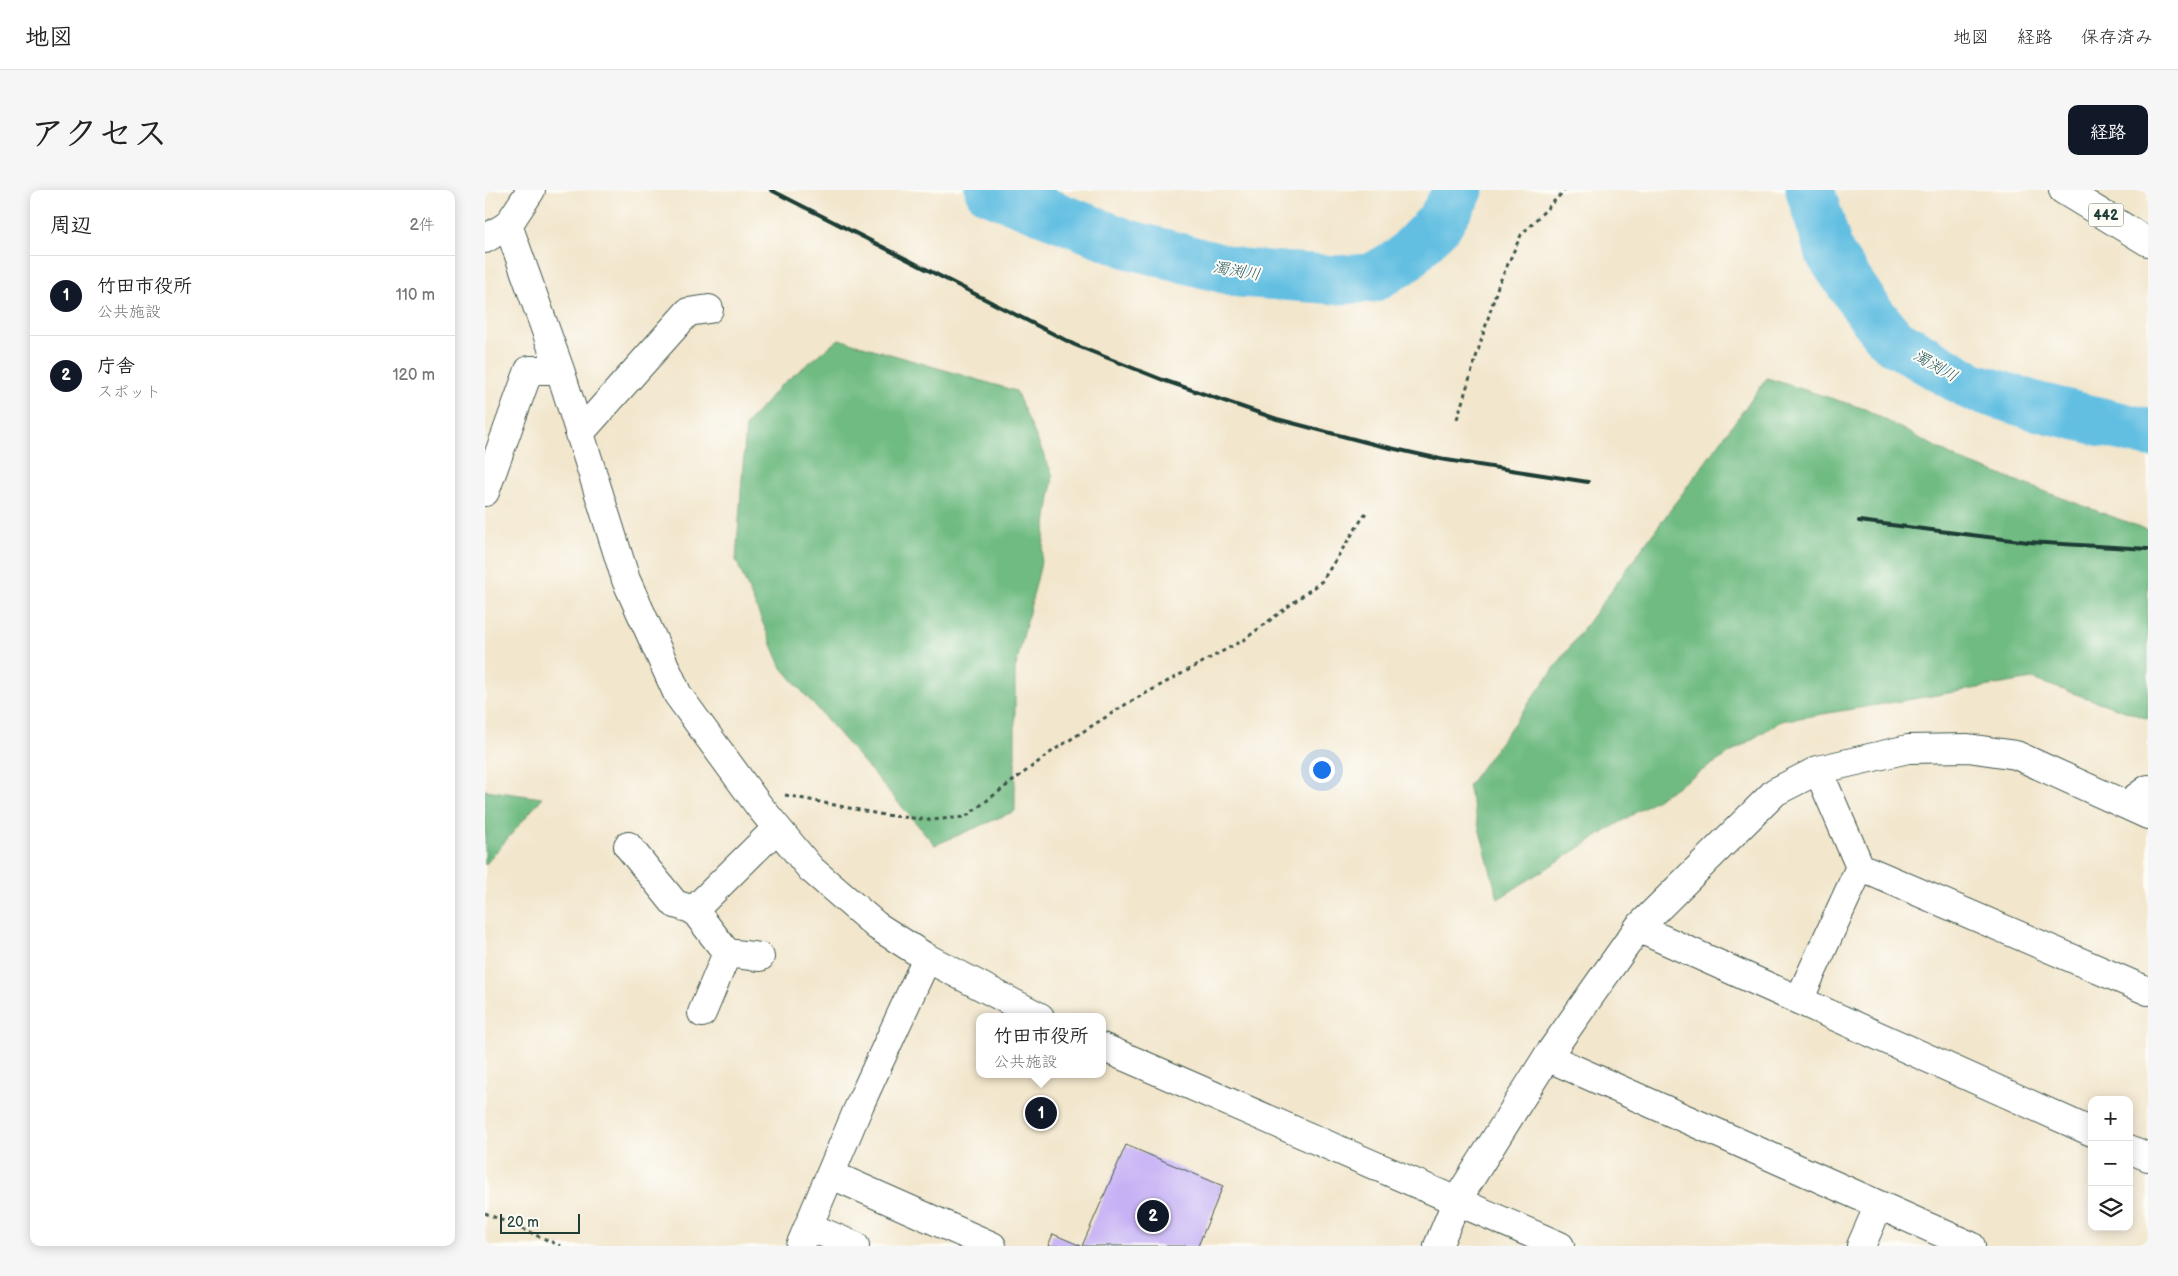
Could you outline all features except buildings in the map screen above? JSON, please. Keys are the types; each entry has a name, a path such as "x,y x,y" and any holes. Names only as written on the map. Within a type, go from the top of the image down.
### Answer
{"main road":[{"path":"485,239 508,224 531,190"},
{"name":"442","path":"2063,190 2148,242"},
{"path":"508,224 560,370 626,580 678,695 759,806 811,869 877,926 927,958 1032,1013"},
{"path":"579,434 688,312 709,309"},
{"path":"485,492 529,370 560,370"},
{"path":"1438,1246 1457,1200 1547,1057 1638,928 1775,792 1819,770 1908,749 1968,748 2016,755 2137,810 2148,789"},
{"path":"1819,770 1860,867 2148,991"},
{"path":"694,910 777,828"},
{"path":"628,846 675,904 694,910 727,954 760,957"},
{"path":"1799,1000 1860,867"},
{"path":"1638,928 2088,1130"},
{"path":"703,1013 727,954"},
{"path":"855,1246 805,1236 860,1104 927,958"},
{"path":"1106,1049 1559,1246"},
{"path":"1547,1057 1971,1246"},
{"path":"2133,1151 2148,1157"},
{"path":"832,1174 986,1245"},
{"path":"1861,1246 1879,1205"}],"path":[{"path":"1457,419 1498,286 1521,235 1565,190"},
{"path":"759,806 783,794 884,815 931,820 965,817 1054,750 1128,704 1245,639 1322,581 1367,511"},
{"path":"485,1213 561,1246"}],"green space":[{"path":"839,339 1016,391 1053,476 1040,567 1015,670 1015,811 935,845 782,668 736,560 746,425 780,386"},
{"path":"1767,378 1865,409 1958,459 2148,530 2148,719 2032,679 1781,721 1498,899 1468,786"},
{"path":"485,790 542,798 485,865"}],"waterway":[{"name":"濁渕川","path":"989,190 1128,244 1240,273 1337,280 1372,278 1403,260 1439,223 1459,190"},
{"name":"濁渕川","path":"1810,190 1830,254 1870,313 1892,340 1971,386 2035,406 2148,433"}],"railway":[{"path":"771,190 1075,345 1163,380 1277,419 1373,444 1440,459 1588,482"},
{"path":"1859,521 2028,542 2148,549"}],"place":[{"name":"竹田市役所","path":"1041,1113"},
{"name":"庁舎","path":"1153,1216"}]}
